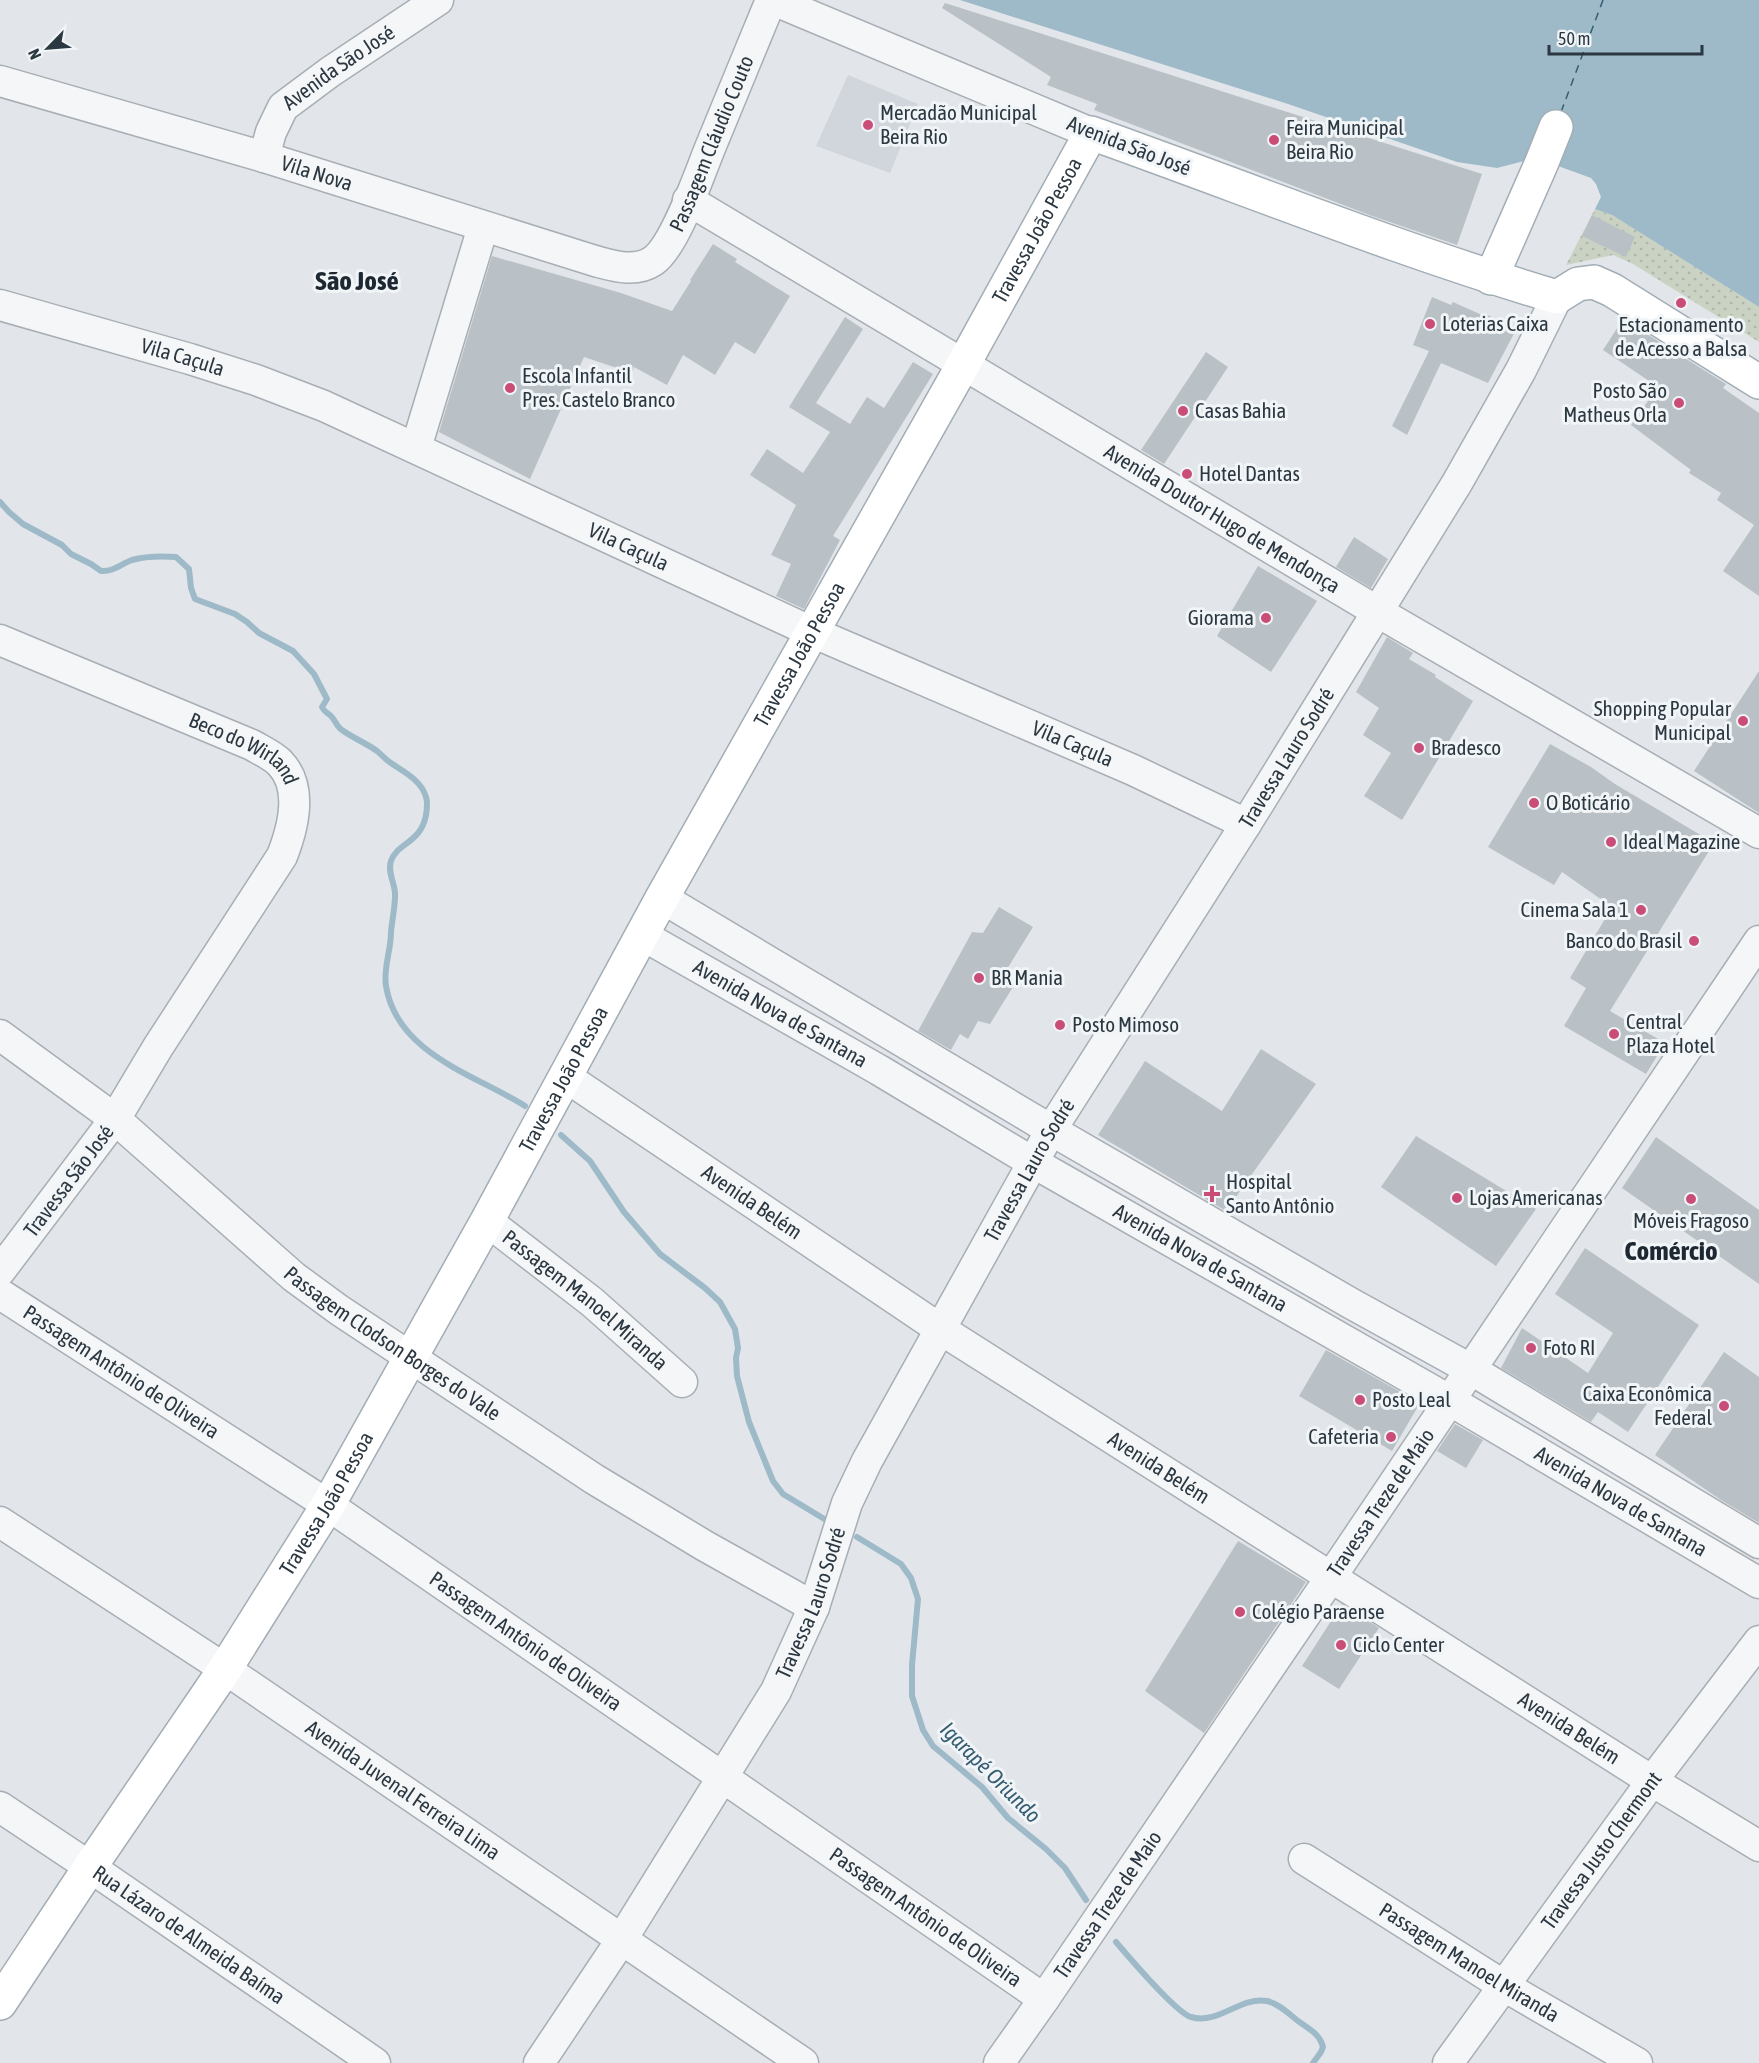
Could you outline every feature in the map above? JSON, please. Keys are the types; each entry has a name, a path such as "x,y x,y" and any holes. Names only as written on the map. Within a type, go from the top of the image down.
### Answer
{"main road":[{"path":"1491,278 1556,127"},
{"name":"Avenida São José","path":"1091,133 1382,240 1491,278 1557,297"},
{"name":"Travessa João Pessoa","path":"0,2003 225,1668 328,1505 487,1221 662,898 1091,133"},
{"path":"1557,297 1578,284 1594,282 1612,290 1759,382"}],"street":[{"name":"Avenida São José","path":"264,157 271,132 282,107 438,0"},
{"name":"Avenida São José","path":"772,0 1091,133"},
{"name":"Passagem Cláudio Couto","path":"632,268 644,266 655,260 665,249 772,0"},
{"name":"Vila Nova","path":"0,81 264,157 595,261 632,268"},
{"name":"Avenida Doutor Hugo de Mendonça","path":"688,200 1378,612 1759,833"},
{"path":"416,448 483,227"},
{"name":"Travessa Lauro Sodré","path":"539,2063 622,1939 776,1691 814,1607 847,1503 877,1443 1052,1130 1246,824 1457,483 1521,370 1557,297"},
{"name":"Vila Caçula","path":"0,305 256,380 324,406 812,632 1133,770 1246,824"},
{"name":"Beco do Wirland","path":"0,640 271,755 279,762 292,782 295,801 293,820 282,856 164,1038 115,1119"},
{"name":"Avenida Nova de Santana","path":"662,898 1052,1130 1352,1304 1470,1369 1759,1543"},
{"name":"Avenida Nova de Santana","path":"642,935 879,1070 1034,1163 1449,1400 1759,1583"},
{"name":"Travessa Treze de Maio","path":"999,2063 1331,1577 1759,941"},
{"name":"Passagem Clodson Borges do Vale","path":"0,1035 115,1119 294,1277 339,1310 594,1479 705,1546 814,1607"},
{"path":"879,1070 898,1039"},
{"name":"Avenida Belém","path":"566,1077 940,1329 1652,1781 1759,1846"},
{"name":"Travessa São José","path":"0,1272 115,1119"},
{"name":"Passagem Manoel Miranda","path":"487,1221 592,1302 682,1382"},
{"path":"1260,1291 1278,1261"},
{"name":"Passagem Antônio de Oliveira","path":"0,1294 328,1505 1044,1999"},
{"path":"1335,1334 1352,1304"},
{"name":"Avenida Juvenal Ferreira Lima","path":"0,1522 225,1668 803,2063"},
{"name":"Travessa Justo Chermont","path":"1448,2063 1652,1781 1759,1641"},
{"name":"Rua Lázaro de Almeida Baíma","path":"0,1808 90,1867 375,2063"},
{"name":"Passagem Manoel Miranda","path":"1304,1859 1504,1986 1637,2063"}],"shaded area":[{"name":"Mercadão Municipal Beira Rio","path":"848,75 918,104 890,173 816,146"}],"green space":[{"path":"1595,209 1612,215 1759,307 1759,342 1633,264 1613,255 1566,265"}],"water":[{"path":"960,0 1759,0 1759,307 1612,215 1595,209 1601,197 1591,178 1536,158 1497,168 1457,162 1288,104"}],"building":[{"name":"Feira Municipal Beira Rio","path":"945,3 1482,174 1457,245 1372,216 1094,110 1097,104 1047,85 1051,77 942,8"},
{"path":"1592,215 1635,237 1626,257 1582,236"},
{"name":"Escola Infantil Pres. Castelo Branco","path":"713,244 737,259 735,262 790,296 755,354 735,342 715,375 683,355 667,385 634,367 632,373 584,357 530,479 439,432 492,256 621,293 672,311"},
{"path":"1432,297 1451,305 1453,302 1517,328 1488,383 1441,363 1407,435 1392,426 1429,351 1413,345"},
{"path":"845,317 863,329 816,403 850,424 867,397 884,408 913,362 933,374 833,536 840,540 804,609 776,596 791,564 771,555 796,505 750,475 767,449 803,473 830,432 789,407"},
{"path":"1623,319 1726,384 1723,388 1759,413 1759,596 1723,571 1754,525 1717,500 1721,493 1689,473 1691,470 1631,425 1658,387 1603,350"},
{"name":"Casas Bahia","path":"1206,352 1228,367 1164,464 1141,450"},
{"path":"1354,537 1388,559 1371,588 1336,567"},
{"name":"Giorama","path":"1258,566 1317,601 1271,672 1217,636"},
{"path":"1387,637 1413,653 1409,659 1473,701 1402,820 1364,796 1391,753 1363,735 1379,708 1356,692"},
{"name":"Shopping Popular Municipal","path":"1759,671 1759,813 1694,771"},
{"path":"1550,744 1714,843 1610,1011 1665,1043 1646,1074 1564,1026 1586,988 1570,978 1612,907 1562,872 1554,885 1488,847"},
{"name":"BR Mania","path":"999,907 1033,927 1004,974 1016,982 990,1024 978,1021 968,1039 960,1034 951,1050 918,1031 972,932 983,933"},
{"path":"1261,1049 1316,1084 1226,1211 1098,1135 1145,1061 1222,1111"},
{"name":"Lojas Americanas","path":"1416,1136 1536,1209 1496,1266 1381,1187"},
{"name":"Móveis Fragoso","path":"1656,1137 1759,1210 1759,1284 1622,1188"},
{"path":"1585,1248 1699,1325 1628,1432 1598,1412 1591,1422 1501,1368 1522,1328 1588,1373 1613,1333 1555,1294"},
{"name":"Posto Leal","path":"1326,1350 1420,1403 1392,1451 1299,1396"},
{"name":"Caixa Econômica Federal","path":"1724,1352 1759,1377 1759,1523 1655,1455"},
{"path":"1455,1424 1483,1440 1466,1468 1437,1451"},
{"name":"Colégio Paraense","path":"1238,1541 1306,1582 1204,1733 1145,1691"},
{"name":"Ciclo Center","path":"1342,1604 1379,1628 1339,1689 1302,1666"}],"waterway":[{"name":"Igarapé Oriundo","path":"0,502 23,524 62,545 71,554 101,571 113,569 137,559 176,557 189,569 195,599 235,614 259,633 293,651 314,674 327,699 322,707 339,727 377,751 412,777 420,786 427,802 423,824 414,837 398,850 390,865 395,900 385,979 393,1009 405,1029 441,1060 525,1106"},
{"path":"561,1135 590,1161 624,1212 660,1254 720,1302 735,1329 738,1348 737,1376 749,1422 773,1481 783,1494 826,1520"},
{"name":"Igarapé Oriundo","path":"857,1537 901,1564 911,1578 918,1599 912,1665 912,1696 923,1730 933,1746 982,1787 1008,1818 1065,1868 1086,1900"},
{"path":"1116,1942 1164,1995 1191,2017 1211,2017 1257,2001 1267,2001 1279,2006 1319,2038 1323,2047 1313,2063"}],"ferry route":[{"path":"1561,112 1603,0"}],"place":[{"name":"Mercadão Municipal Beira Rio","path":"868,125"},
{"name":"Feira Municipal Beira Rio","path":"1274,140"},
{"name":"Estacionamento de Acesso a Balsa","path":"1681,303"},
{"name":"Loterias Caixa","path":"1430,324"},
{"name":"Escola Infantil Pres. Castelo Branco","path":"510,388"},
{"name":"Posto São Matheus Orla","path":"1679,403"},
{"name":"Casas Bahia","path":"1183,411"},
{"name":"Hotel Dantas","path":"1187,474"},
{"name":"Giorama","path":"1266,618"},
{"name":"Shopping Popular Municipal","path":"1743,721"},
{"name":"Bradesco","path":"1419,748"},
{"name":"O Boticário","path":"1534,803"},
{"name":"Ideal Magazine","path":"1611,842"},
{"name":"Cinema Sala 1","path":"1641,910"},
{"name":"Banco do Brasil","path":"1694,941"},
{"name":"BR Mania","path":"979,978"},
{"name":"Posto Mimoso","path":"1060,1025"},
{"name":"Central Plaza Hotel","path":"1614,1034"},
{"name":"Hospital Santo Antônio","path":"1212,1194"},
{"name":"Lojas Americanas","path":"1457,1198"},
{"name":"Móveis Fragoso","path":"1691,1199"},
{"name":"Foto RI","path":"1531,1348"},
{"name":"Posto Leal","path":"1360,1400"},
{"name":"Caixa Econômica Federal","path":"1724,1406"},
{"name":"Cafeteria","path":"1391,1437"},
{"name":"Colégio Paraense","path":"1240,1612"},
{"name":"Ciclo Center","path":"1341,1645"}],"district":[{"name":"São José","path":"357,281"},
{"name":"Comércio","path":"1671,1251"}]}
